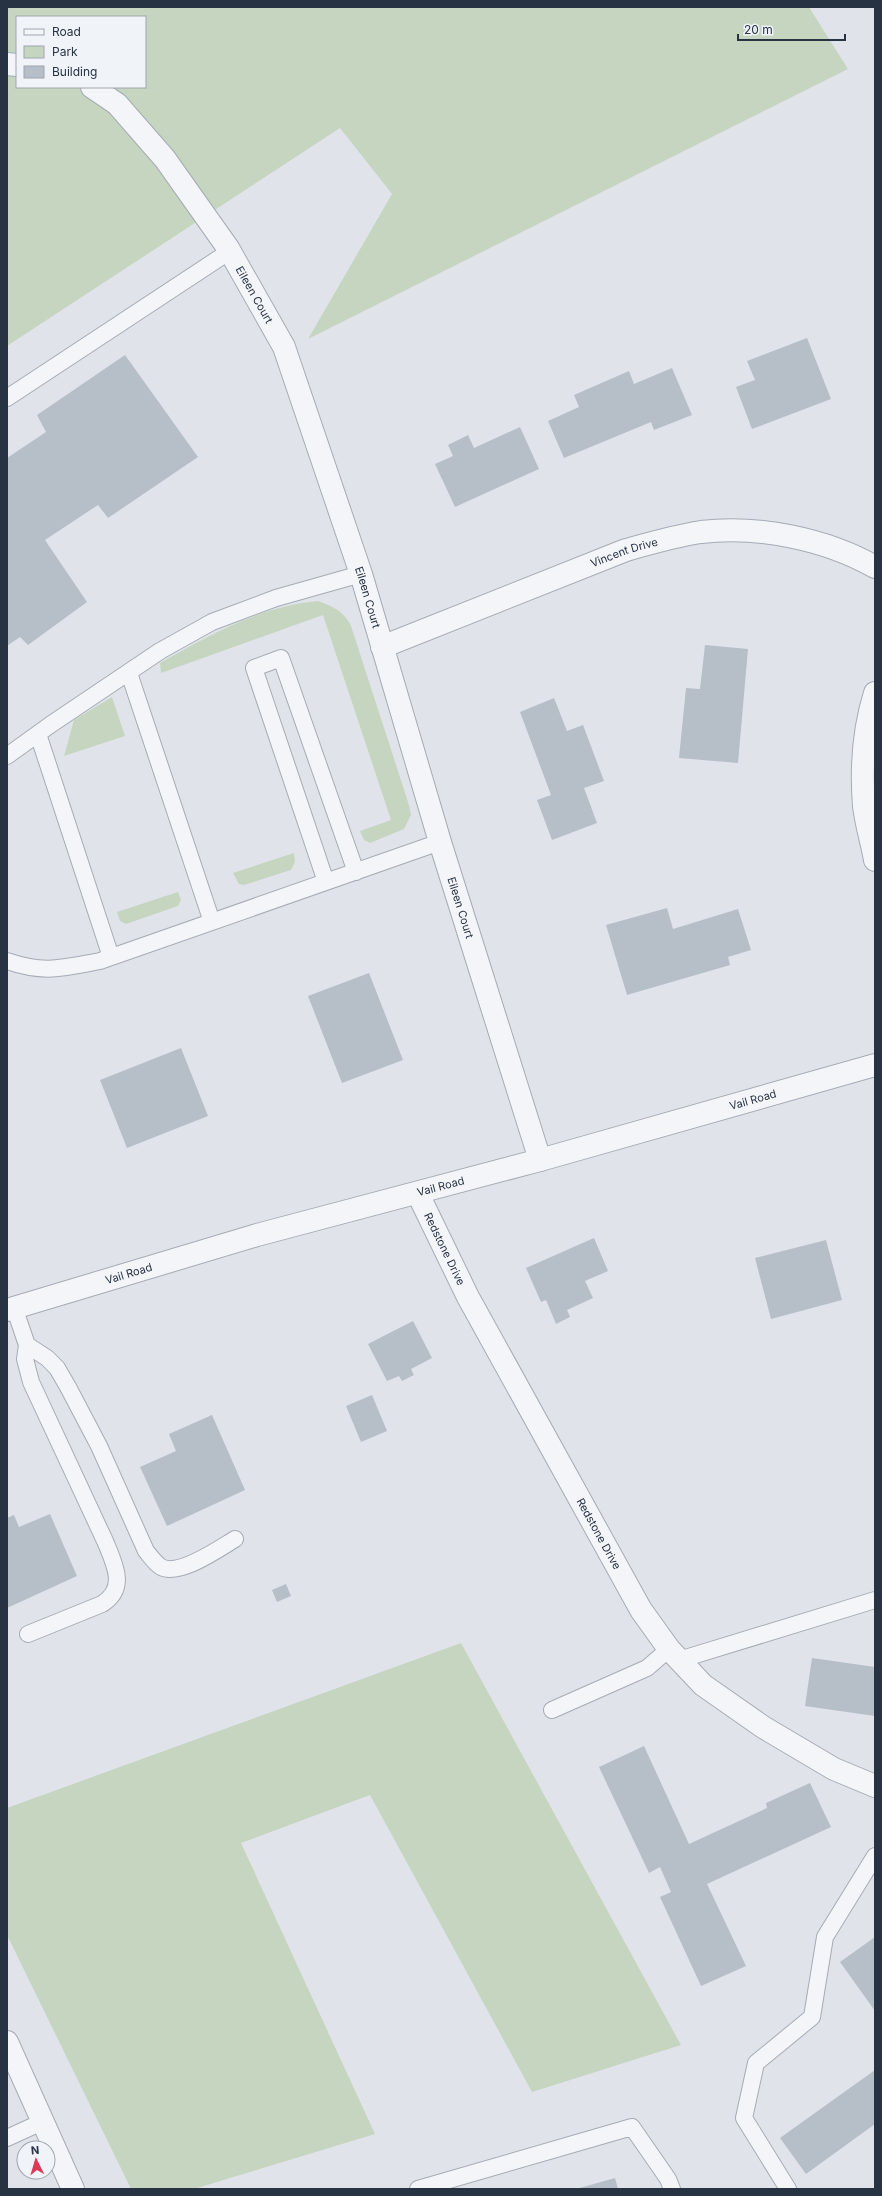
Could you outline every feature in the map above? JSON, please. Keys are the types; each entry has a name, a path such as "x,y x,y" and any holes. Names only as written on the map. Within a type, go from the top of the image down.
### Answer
{"street":[{"name":"Eileen Court","path":"93,88 117,104 165,159 230,252 284,347 361,574 440,842 540,1160"},
{"name":"Vincent Drive","path":"382,647 626,550 666,538 702,532 756,532 811,540 857,557 875,567"},
{"path":"875,693 870,709 863,757 864,806 875,860"},
{"name":"Vail Road","path":"10,1309 257,1235 418,1194 875,1065"},
{"name":"Redstone Drive","path":"418,1194 468,1297 641,1610 674,1655 703,1685 763,1727 834,1769 875,1786"},
{"path":"7,2042 42,2122 74,2189"}],"lane":[{"path":"7,398 230,252"},
{"path":"7,756 160,651 212,622 276,598 361,574"},
{"path":"326,882 254,668 282,658 356,872"},
{"path":"129,673 212,922"},
{"path":"38,734 111,958"},
{"path":"7,961 25,967 50,970 111,958 440,842"},
{"path":"10,1309 27,1345 47,1358 68,1387 99,1446 146,1551 155,1561 163,1568 175,1568 192,1564 235,1539"},
{"path":"27,1345 25,1359 31,1382 105,1540 118,1578 116,1590 110,1599 102,1604 28,1634"},
{"path":"552,1710 674,1655 875,1600"},
{"path":"788,2189 744,2118 756,2063 812,2017 825,1938 875,1856"},
{"path":"7,2138 42,2122"},
{"path":"418,2189 632,2128 668,2178 672,2189"}],"green space":[{"path":"7,7 809,7 848,69 308,339 392,194 340,128 7,346"},
{"path":"318,601 333,607 345,616 351,626 409,805 411,815 404,829 370,843 364,840 360,831 391,820 323,615 161,673 160,663 216,632 256,615 297,604"},
{"path":"112,697 125,736 64,756 74,720"},
{"path":"294,853 295,862 291,870 244,885 239,884 233,873"},
{"path":"178,892 181,900 178,906 126,924 120,921 117,912"},
{"path":"461,1643 681,2045 532,2092 370,1795 241,1843 375,2134 194,2189 131,2189 7,1935 7,1808"}],"building":[{"path":"807,338 831,399 752,429 736,387 755,380 747,361"},
{"path":"125,355 198,457 108,518 98,505 45,540 87,602 28,645 20,637 7,646 7,458 46,432 37,415"},
{"path":"672,368 692,415 654,430 651,422 564,458 548,421 579,407 574,395 629,371 634,384"},
{"path":"520,427 539,469 455,507 435,464 453,456 448,445 468,435 474,448"},
{"path":"705,645 748,649 738,763 679,758 686,688 700,689"},
{"path":"554,698 567,731 583,725 604,781 584,788 597,823 552,840 537,800 551,795 520,712"},
{"path":"667,908 673,929 738,909 751,950 728,957 730,965 627,995 606,925"},
{"path":"369,973 403,1060 342,1083 308,996"},
{"path":"181,1048 208,1116 127,1148 100,1080"},
{"path":"594,1238 608,1271 585,1281 593,1298 567,1310 570,1317 556,1324 546,1300 541,1302 526,1268"},
{"path":"826,1240 842,1300 771,1319 755,1258"},
{"path":"413,1321 432,1358 411,1369 414,1375 402,1381 399,1376 387,1381 368,1344"},
{"path":"372,1395 387,1431 361,1442 346,1406"},
{"path":"212,1415 245,1490 167,1526 140,1467 176,1451 169,1434"},
{"path":"50,1514 77,1576 7,1608 7,1518 14,1515 19,1527"},
{"path":"286,1584 291,1596 277,1602 272,1590"},
{"path":"812,1658 875,1667 875,1716 805,1706"},
{"path":"644,1746 689,1844 767,1808 766,1803 810,1783 831,1827 707,1884 746,1966 701,1986 660,1897 671,1892 660,1867 649,1873 599,1767"},
{"path":"875,1937 875,2011 840,1962"},
{"path":"875,2070 875,2124 806,2174 780,2138"},
{"path":"615,2178 618,2189 576,2189"}]}
